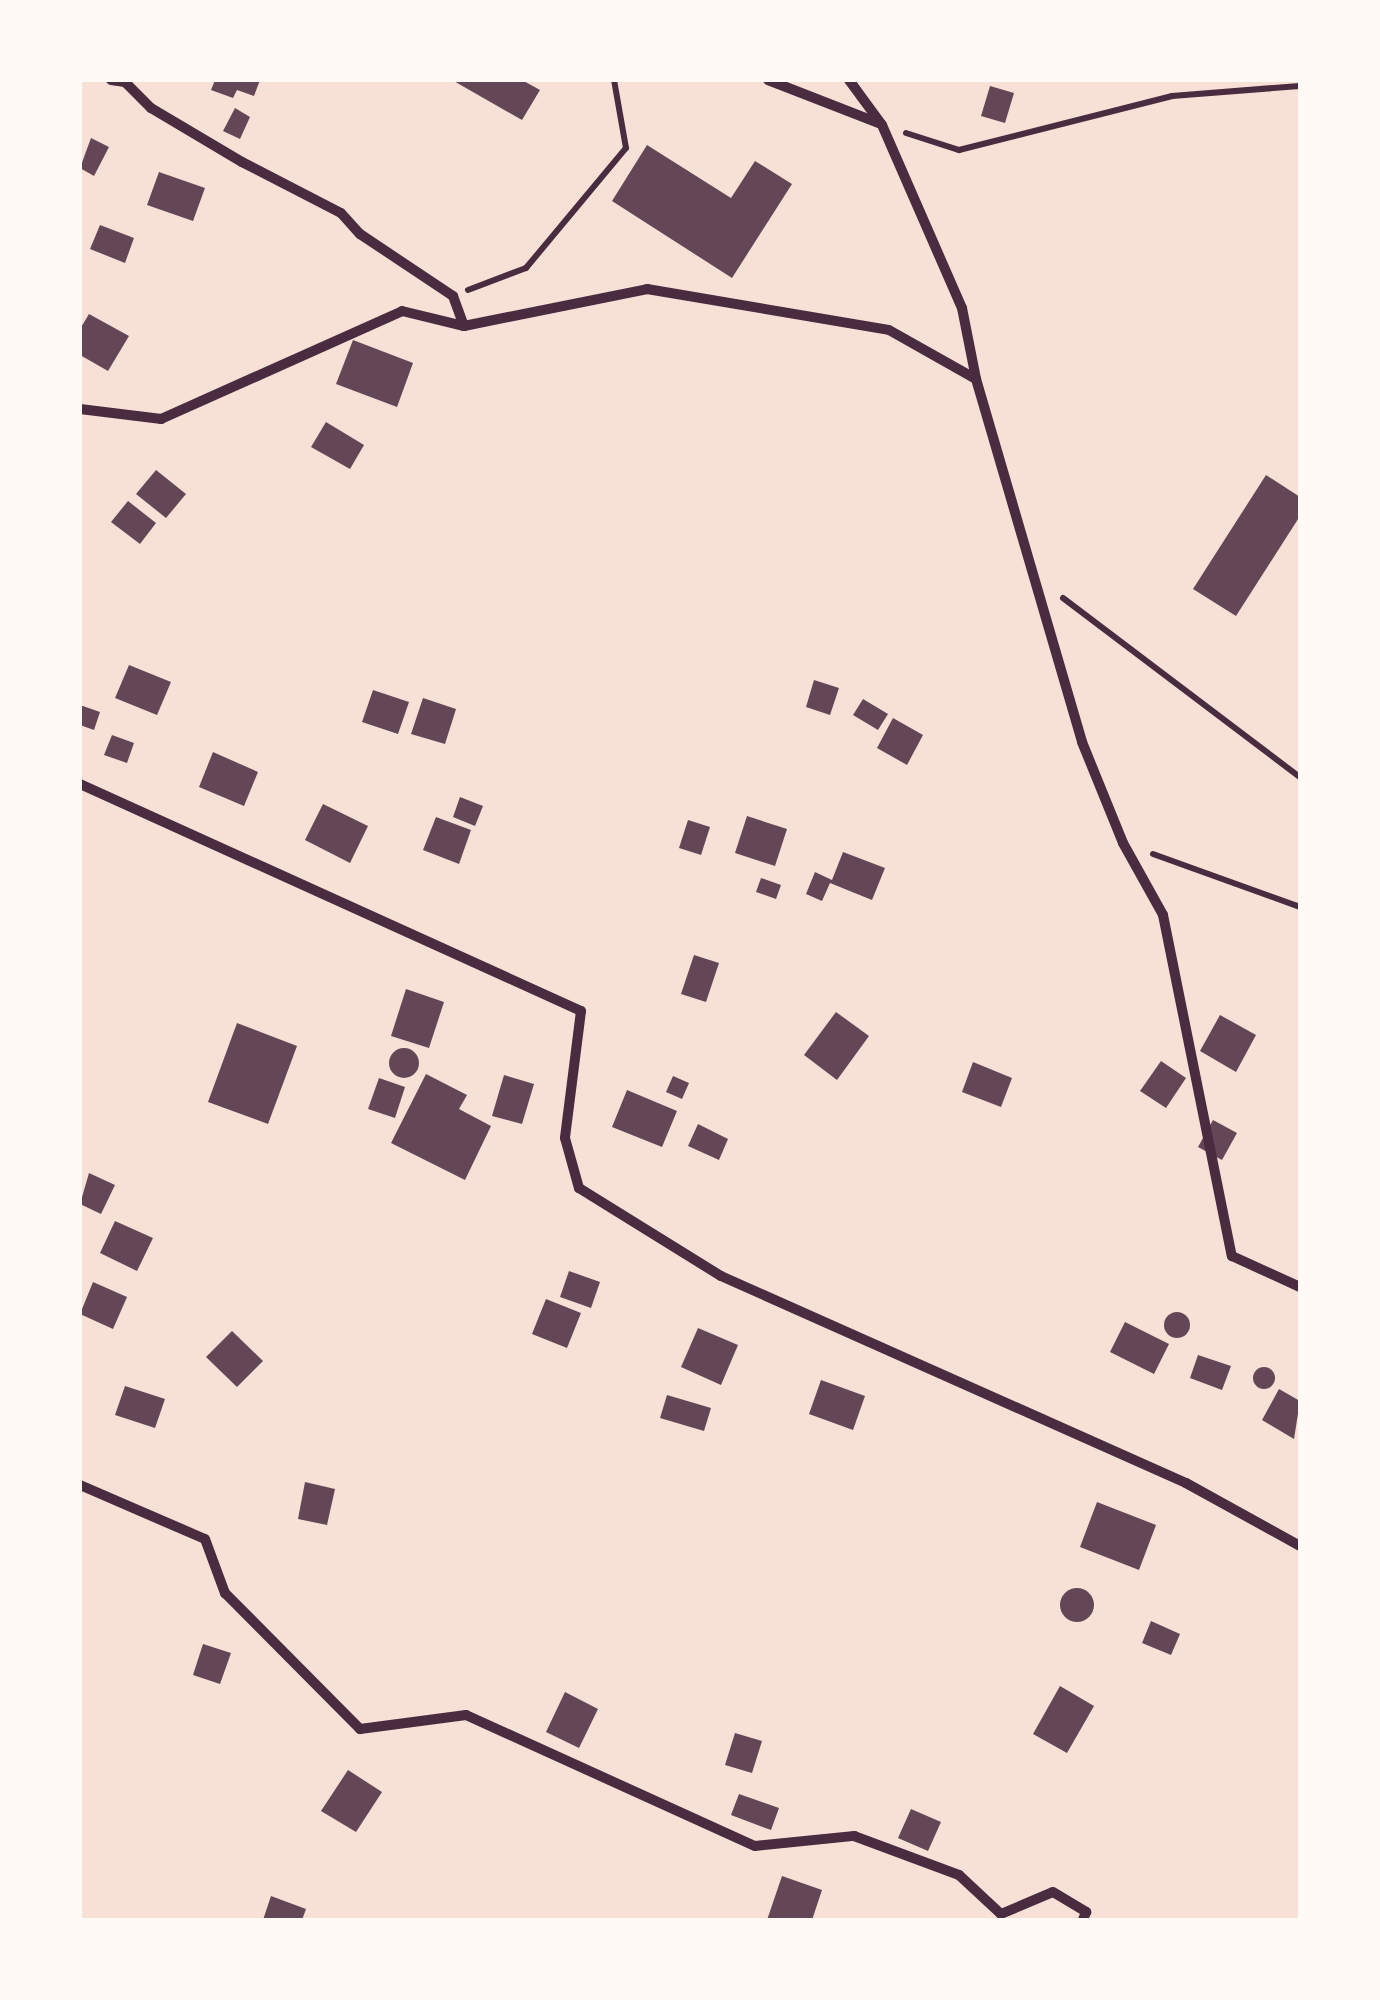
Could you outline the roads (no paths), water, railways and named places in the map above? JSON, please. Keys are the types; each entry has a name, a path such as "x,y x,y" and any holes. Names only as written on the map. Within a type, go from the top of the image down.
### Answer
{"street":[{"path":"111,80 125,82 151,108 242,162 319,198 453,296 464,326"},
{"path":"768,80 882,125"},
{"path":"848,80 882,125 962,308 976,378 1039,578 1082,742 1124,843 1163,915 1232,1256 1300,1287"},
{"path":"80,408 162,418 402,311 464,326 647,288 890,330 976,378"},
{"path":"80,784 581,1011 565,1138 579,1188 720,1276 1186,1483 1300,1546"},
{"path":"80,1485 205,1539 225,1593 360,1729 466,1715 755,1846 854,1836 960,1874 1000,1914 1053,1892 1086,1912 1083,1920"}]}
